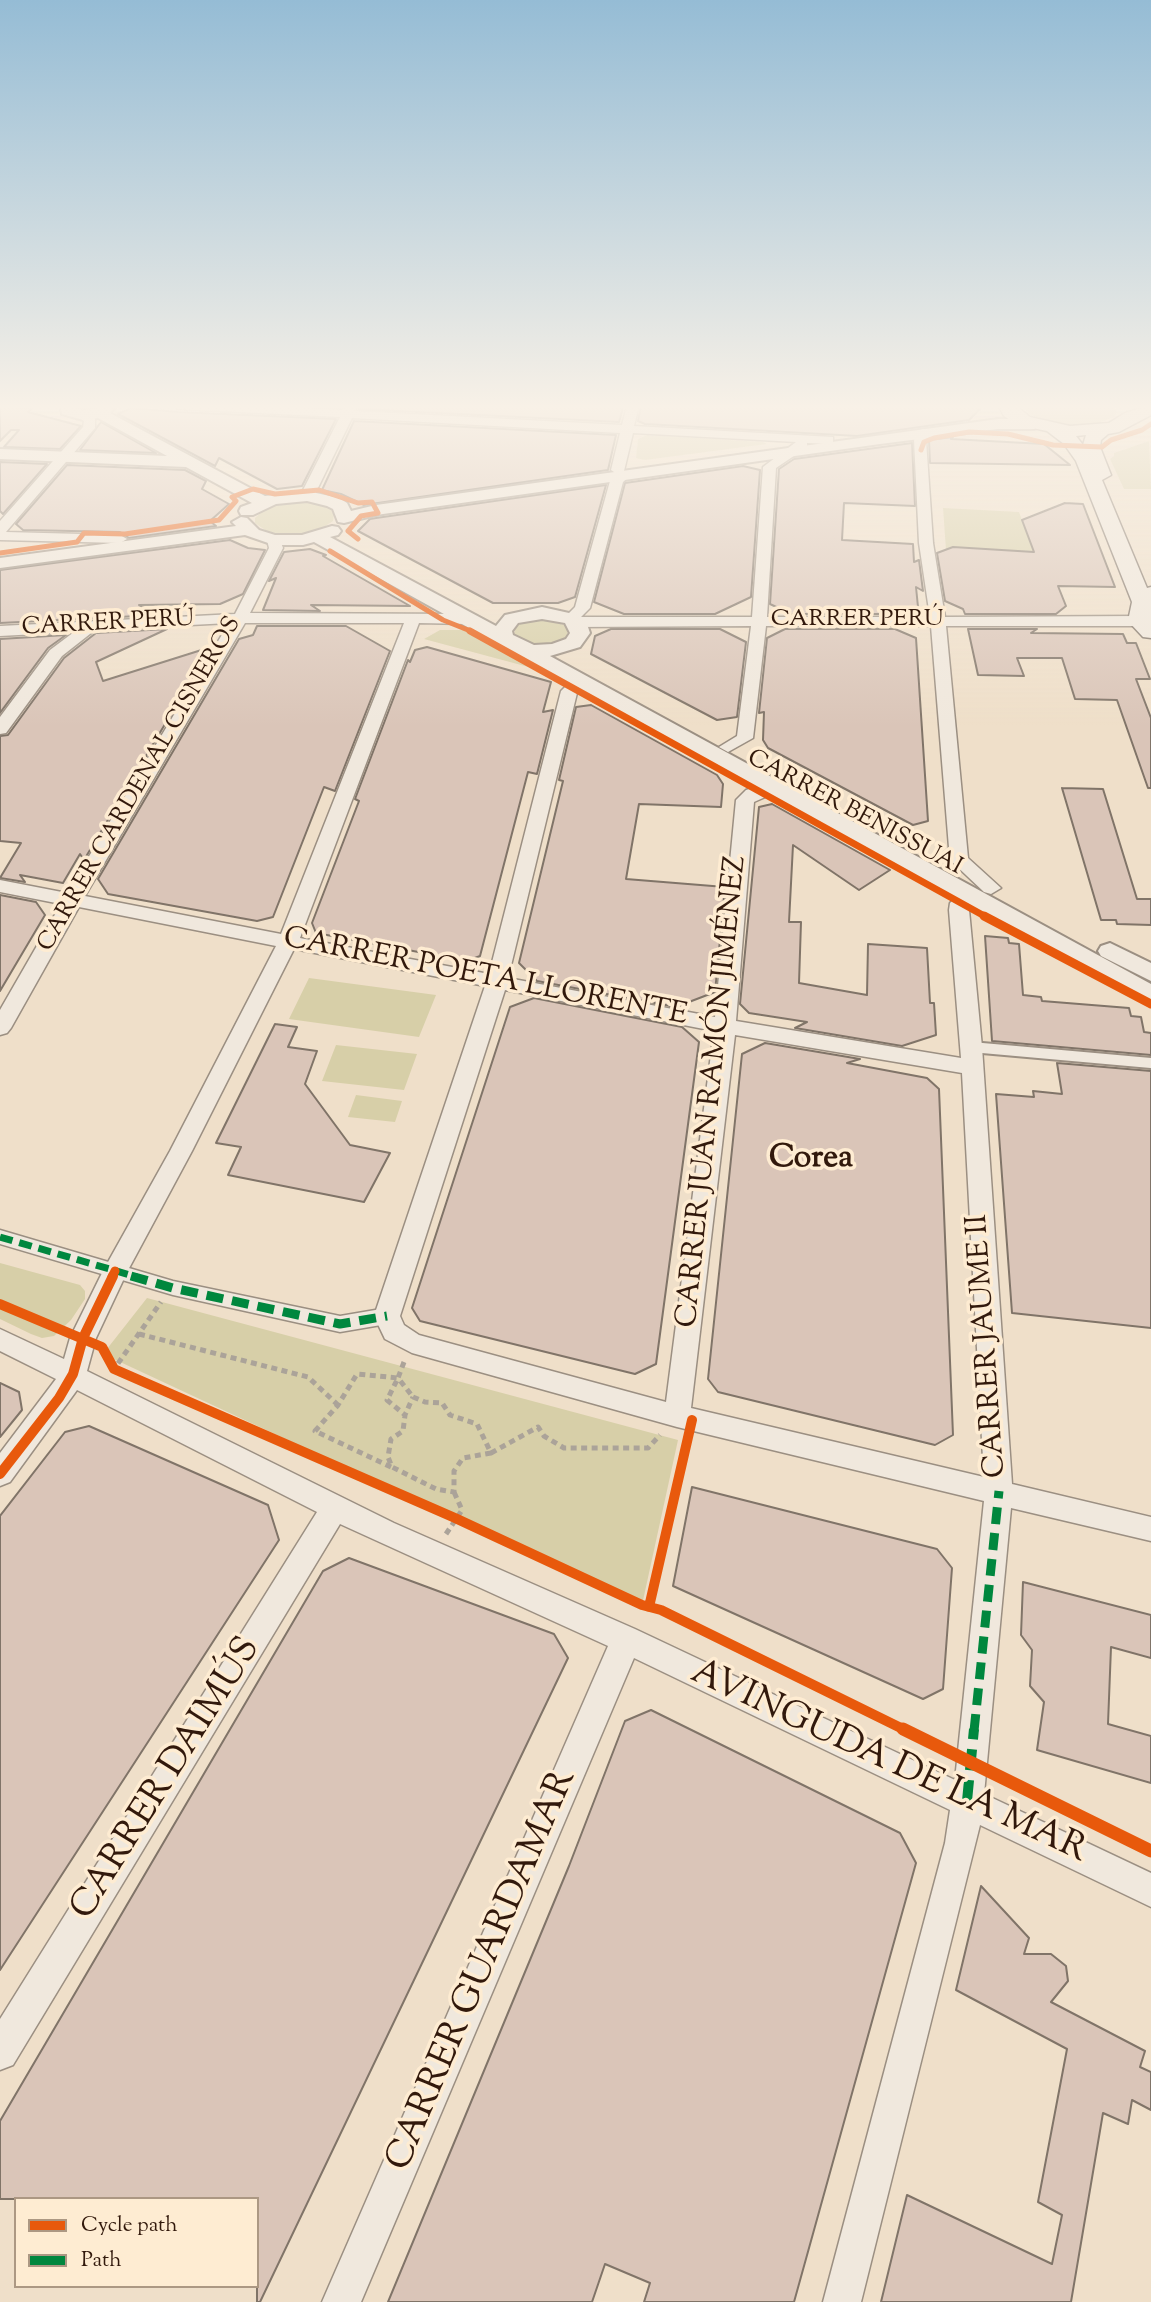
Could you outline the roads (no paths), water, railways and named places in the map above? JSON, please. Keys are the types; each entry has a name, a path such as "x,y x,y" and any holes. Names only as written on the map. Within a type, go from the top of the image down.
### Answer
{"main road":[{"path":"1107,512 1147,606"},
{"path":"1114,512 1147,606"}],"street":[{"path":"0,530 15,512"},
{"path":"244,526 247,512"},
{"path":"333,512 334,523"},
{"path":"0,555 244,526 274,540 368,512"},
{"path":"573,620 582,608 608,512"},
{"path":"729,747 745,738 759,621 766,512"},
{"path":"924,512 959,860 980,892"},
{"path":"334,523 475,610 493,617 512,619 542,613 573,620 579,627 578,638 564,647 544,651 523,649"},
{"path":"334,523 468,619 504,638"},
{"path":"0,563 244,526"},
{"path":"0,536 120,539"},
{"name":"CARRER CARDENAL CISNEROS","path":"0,1028 240,618 276,548 274,540"},
{"name":"CARRER PERÚ","path":"573,620 937,620 1147,606"},
{"name":"CARRER PERÚ","path":"0,631 240,618 468,619"},
{"path":"504,638 502,631 512,619"},
{"path":"0,1474 60,1398 73,1374 83,1338 115,1271 181,1151 289,940 413,620"},
{"path":"0,729 56,653 93,625"},
{"name":"CARRER BENISSUAI","path":"504,638 775,786 980,892 1151,973"},
{"name":"CARRER BENISSUAI","path":"564,647 566,655 575,662 729,747 980,892 1151,995"},
{"path":"580,681 569,691 497,982 387,1316 394,1332 412,1343 677,1416 1151,1529"},
{"name":"CARRER JUAN RAMÓN JIMÉNEZ","path":"677,1416 725,1026 745,800 758,791 775,786"},
{"name":"CARRER POETA LLORENTE","path":"0,886 725,1026 971,1057"},
{"name":"CARRER JAUME II","path":"842,2302 957,1857 968,1801 999,1491 959,910 960,903 980,892"},
{"path":"0,1237 173,1288 340,1324 387,1316"},
{"name":"AVINGUDA DE LA MAR","path":"0,1339 73,1374 107,1378 335,1508 625,1639 1151,1890"},
{"name":"CARRER DAIMÚS","path":"0,2052 335,1508"},
{"name":"CARRER GUARDAMAR","path":"341,2302 621,1655 625,1639"}],"lane":[{"path":"971,1057 1151,1063"}],"district":[{"name":"Corea","path":"811,1161"}]}
